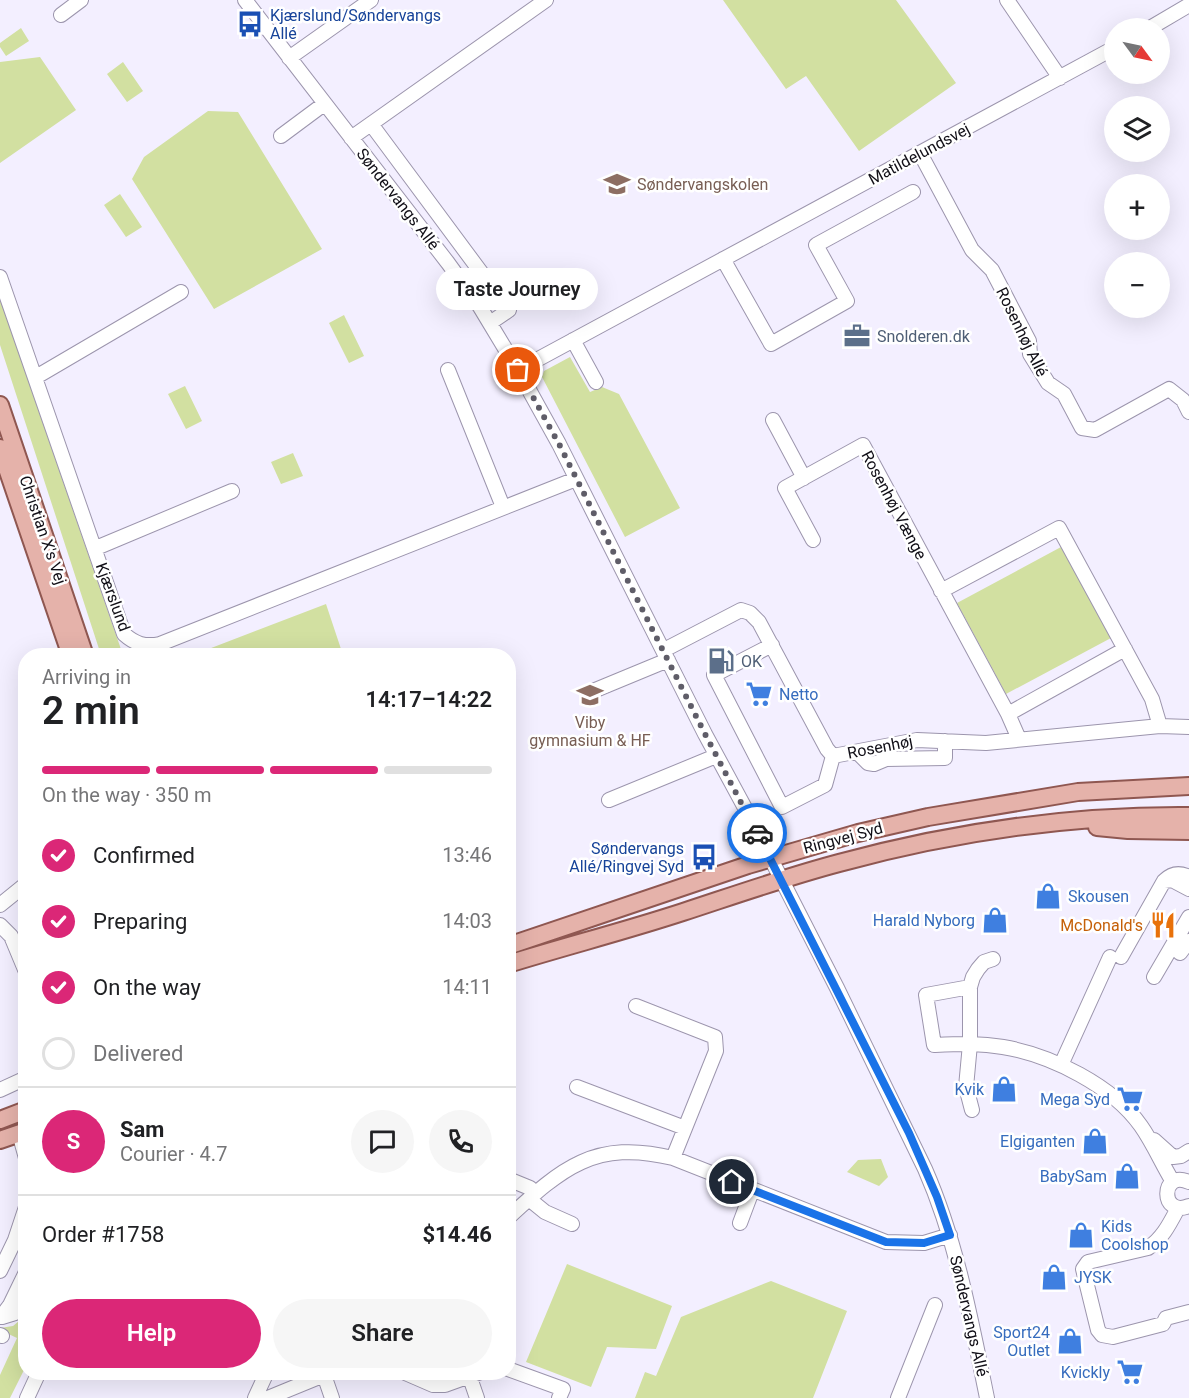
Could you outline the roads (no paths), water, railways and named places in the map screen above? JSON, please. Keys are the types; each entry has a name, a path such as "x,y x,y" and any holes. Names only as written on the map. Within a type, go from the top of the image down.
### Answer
{"main road":[{"name":"Christian X's Vej","path":"0,405 83,648"},
{"name":"Christian X's Vej","path":"0,448 68,648"},
{"name":"Ringvej Syd","path":"516,943 770,858 858,833 928,817 1078,792 1189,786"},
{"name":"Ringvej Syd","path":"516,962 840,862 909,846 969,834 1054,822 1189,816"},
{"path":"1054,822 1128,830 1189,831"},
{"path":"0,1120 18,1113"},
{"path":"0,1140 18,1131"}],"street":[{"path":"61,15 81,0"},
{"name":"Søndervangs Allé","path":"245,0 448,263 518,370 576,479 909,1133 937,1197 950,1235 966,1293 987,1398"},
{"path":"351,138 546,0"},
{"path":"1007,0 1060,78"},
{"path":"289,58 364,2"},
{"path":"1167,18 1189,5"},
{"name":"Matildelundsvej","path":"518,370 1104,54"},
{"path":"281,136 324,104"},
{"path":"371,124 509,310 489,323"},
{"name":"Rosenhøj Allé","path":"920,153 972,250 992,270 1029,341 1030,354 1048,383 1064,394 1082,428 1095,430 1169,389 1183,400 1189,411"},
{"name":"Matildelundsvej","path":"723,259 771,344 847,301 816,245 913,192"},
{"name":"Kjærslund","path":"0,277 124,634 132,641 150,646 576,479"},
{"path":"36,377 181,292"},
{"path":"573,340 596,382"},
{"path":"448,370 503,507"},
{"path":"773,420 804,478"},
{"name":"Rosenhøj Vænge","path":"813,540 785,489 863,445 1008,714 1019,739"},
{"path":"96,548 232,491"},
{"path":"941,591 1059,528 1152,699 1160,726"},
{"name":"Rosenhøj","path":"666,655 741,610 750,613 759,622 827,749 833,756 917,740 986,743 1160,726 1189,727"},
{"path":"772,645 714,675 782,807 825,785 833,756"},
{"path":"1008,714 1125,649"},
{"path":"593,691 666,655"},
{"path":"609,800 716,756"},
{"path":"1061,1065 1115,957 1164,881 1174,874 1189,878"},
{"path":"1164,881 1172,880 1189,888"},
{"path":"0,905 18,890"},
{"path":"1154,977 1189,917"},
{"path":"0,925 18,946"},
{"path":"1180,953 1189,941"},
{"path":"972,1110 966,1087 970,1044 970,987 972,976 984,962 993,959"},
{"path":"970,987 926,995 934,1045 970,1044 1005,1047 1061,1065 1119,1102 1170,1156 1178,1157 1189,1151"},
{"path":"636,1006 715,1037 716,1051 673,1158"},
{"path":"0,1090 18,1082"},
{"path":"577,1087 685,1128"},
{"path":"1141,1126 1184,1180 1168,1189 1167,1197 1171,1204 1183,1207 1163,1234 1148,1248 1088,1262 1083,1269 1098,1330 1102,1335 1113,1337 1162,1324 1166,1318 1189,1312"},
{"path":"516,1211 570,1167 597,1156 627,1151 653,1153 673,1158 886,1242 924,1243 950,1235"},
{"path":"516,1182 530,1188 532,1196 545,1212 572,1224"},
{"path":"740,1223 752,1191"},
{"path":"0,1271 5,1249 18,1223"},
{"path":"0,1317 10,1305 18,1288"},
{"path":"898,1398 935,1305"},
{"path":"0,1317 18,1309"},
{"path":"516,1372 563,1389 560,1398"},
{"path":"27,1398 35,1380"},
{"path":"255,1398 263,1380"},
{"path":"268,1398 310,1380"},
{"path":"326,1380 332,1398"},
{"path":"421,1380 433,1385 446,1385 458,1380"},
{"path":"474,1380 477,1398"}],"place":[{"name":"Kjærslund/Søndervangs Allé","path":"250,24"},
{"name":"Søndervangskolen","path":"617,184"},
{"name":"Snolderen.dk","path":"857,336"},
{"name":"Taste Journey","path":"518,370"},
{"name":"OK","path":"721,661"},
{"name":"Netto","path":"759,694"},
{"name":"Viby gymnasium & HF","path":"590,695"},
{"name":"Søndervangs Allé/Ringvej Syd","path":"704,857"},
{"name":"Skousen","path":"1048,896"},
{"name":"Harald Nyborg","path":"995,920"},
{"name":"McDonald's","path":"1163,925"},
{"name":"Kvik","path":"1004,1089"},
{"name":"Mega Syd","path":"1130,1099"},
{"name":"Elgiganten","path":"1095,1141"},
{"name":"BabySam","path":"1127,1176"},
{"name":"Kids Coolshop","path":"1081,1235"},
{"name":"JYSK","path":"1054,1277"},
{"name":"Sport24 Outlet","path":"1070,1341"},
{"name":"Kvickly","path":"1130,1372"}]}
